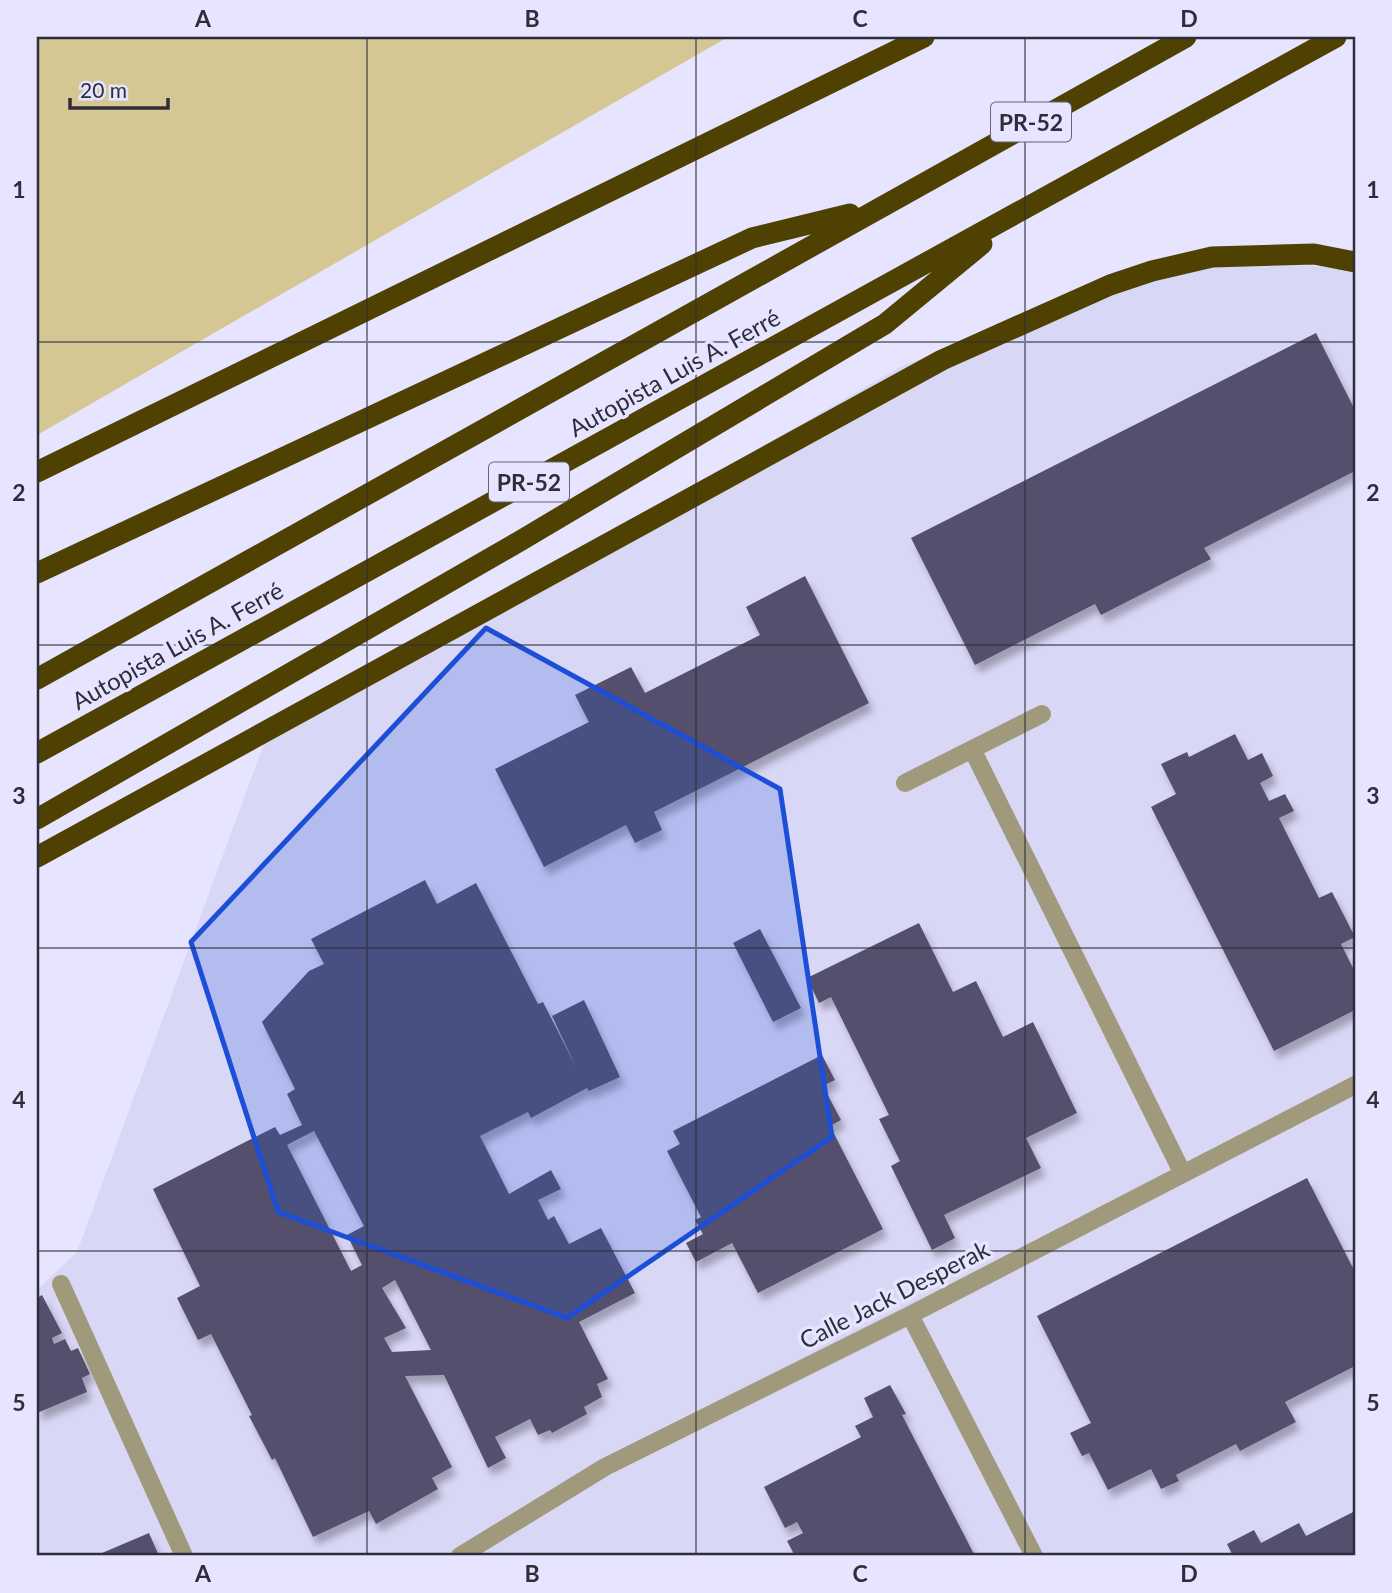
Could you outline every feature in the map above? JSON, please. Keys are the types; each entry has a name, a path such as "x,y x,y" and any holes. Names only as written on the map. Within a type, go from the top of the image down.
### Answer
{"highway":[{"path":"37,472 924,37"},
{"name":"Autopista Luis A. Ferré","path":"37,679 1186,37"},
{"name":"Autopista Luis A. Ferré","path":"37,753 1336,37"},
{"path":"37,573 752,238 876,208"},
{"path":"37,819 497,554 885,324 1021,212"},
{"path":"37,857 942,360 1110,285 1164,268 1212,257 1314,254 1355,262"}],"street":[{"path":"905,783 1042,714"},
{"path":"973,751 1182,1172"},
{"name":"Calle Jack Desperak","path":"460,1556 605,1467 910,1315 1182,1172 1355,1085"},
{"path":"61,1284 184,1556"},
{"path":"910,1315 1034,1556"}],"highlighted area":[{"path":"486,628 780,789 832,1137 567,1318 278,1212 191,942"}],"shaded area":[{"path":"37,37 728,37 37,435"},
{"path":"1180,256 1355,269 1355,1556 37,1556 37,1290 77,1252 269,730 900,367"}],"building":[{"path":"1316,333 1355,410 1355,471 1204,548 1211,559 1101,615 1095,604 975,665 911,538"},
{"path":"805,576 869,703 654,812 662,830 635,843 626,825 544,867 495,769 589,722 575,695 631,667 645,693 760,635 746,607"},
{"path":"1235,734 1248,760 1262,753 1273,776 1260,783 1269,801 1285,794 1294,811 1279,818 1319,898 1332,892 1355,937 1341,944 1355,972 1355,1010 1274,1051 1151,807 1176,794 1161,764 1187,752 1189,757"},
{"path":"425,880 437,904 476,883 538,1004 543,1002 576,1067 552,1016 584,1000 620,1077 589,1091 587,1088 531,1118 528,1112 480,1136 509,1194 551,1170 561,1189 538,1200 548,1220 554,1216 569,1244 601,1228 635,1293 579,1322 608,1379 597,1384 602,1397 584,1407 587,1414 552,1433 550,1430 538,1435 530,1419 495,1437 506,1458 488,1468 444,1375 405,1376 452,1467 432,1478 438,1489 376,1524 369,1511 313,1537 275,1458 272,1460 249,1416 252,1415 211,1334 198,1340 177,1298 200,1286 153,1189 275,1127 280,1135 302,1125 287,1094 295,1089 262,1022 309,971 324,964 311,939","holes":["314,1131 364,1226 347,1235 362,1265 351,1271 287,1145","395,1280 431,1350 392,1352 384,1338 406,1328 382,1288"]},
{"path":"919,923 953,992 976,981 1003,1037 1033,1022 1077,1113 1026,1138 1041,1168 944,1215 955,1238 932,1250 891,1166 900,1161 879,1119 889,1115 831,997 819,1003 807,978"},
{"path":"760,929 801,1008 773,1022 733,943"},
{"path":"822,1055 835,1080 823,1086 841,1120 830,1126 883,1229 758,1293 732,1243 696,1262 686,1243 703,1234 695,1220 701,1217 667,1151 680,1144 673,1131"},
{"path":"1307,1178 1355,1272 1355,1366 1285,1402 1296,1422 1240,1451 1236,1444 1176,1475 1179,1481 1161,1489 1151,1469 1108,1490 1089,1453 1082,1456 1070,1433 1091,1423 1037,1316"},
{"path":"42,1295 62,1333 52,1338 54,1344 65,1339 71,1351 78,1348 90,1374 82,1378 87,1392 37,1413 37,1298"},
{"path":"890,1385 906,1414 902,1415 975,1556 817,1556 816,1553 795,1556 787,1541 803,1533 797,1522 785,1528 764,1487 861,1437 855,1426 873,1417 864,1398"},
{"path":"1355,1511 1355,1556 1233,1556 1227,1544 1254,1530 1261,1543 1299,1523 1306,1536"},
{"path":"149,1533 159,1556 95,1556"}]}
